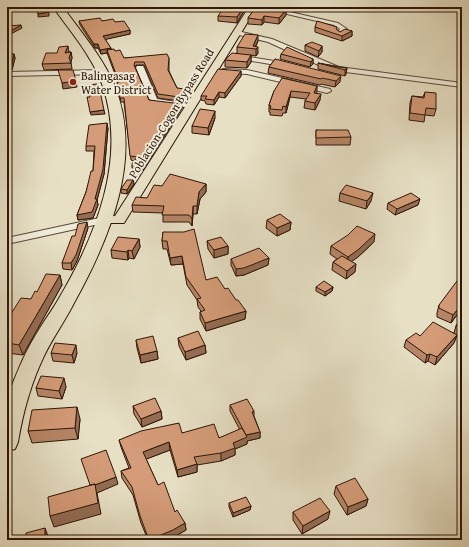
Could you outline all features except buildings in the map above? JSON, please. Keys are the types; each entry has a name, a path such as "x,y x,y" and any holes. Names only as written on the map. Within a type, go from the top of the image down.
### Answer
{"highway":[{"path":"7,442 16,402 27,373 41,343 65,304 92,252 111,198 116,172 119,143 115,107 102,72 58,7"}],"main road":[{"name":"Poblacion-Cogon Bypass Road","path":"104,220 119,220 253,7"}],"street":[{"path":"260,7 339,25 344,29 340,34"},
{"path":"237,32 270,40 338,69 462,85"},
{"path":"223,56 295,66"},
{"path":"140,68 154,101 190,106"},
{"path":"214,69 232,72 247,72 284,82 328,91"},
{"path":"7,74 102,72"},
{"path":"7,241 104,220"}],"place":[{"name":"Balingasag Water District","path":"73,82"}]}
